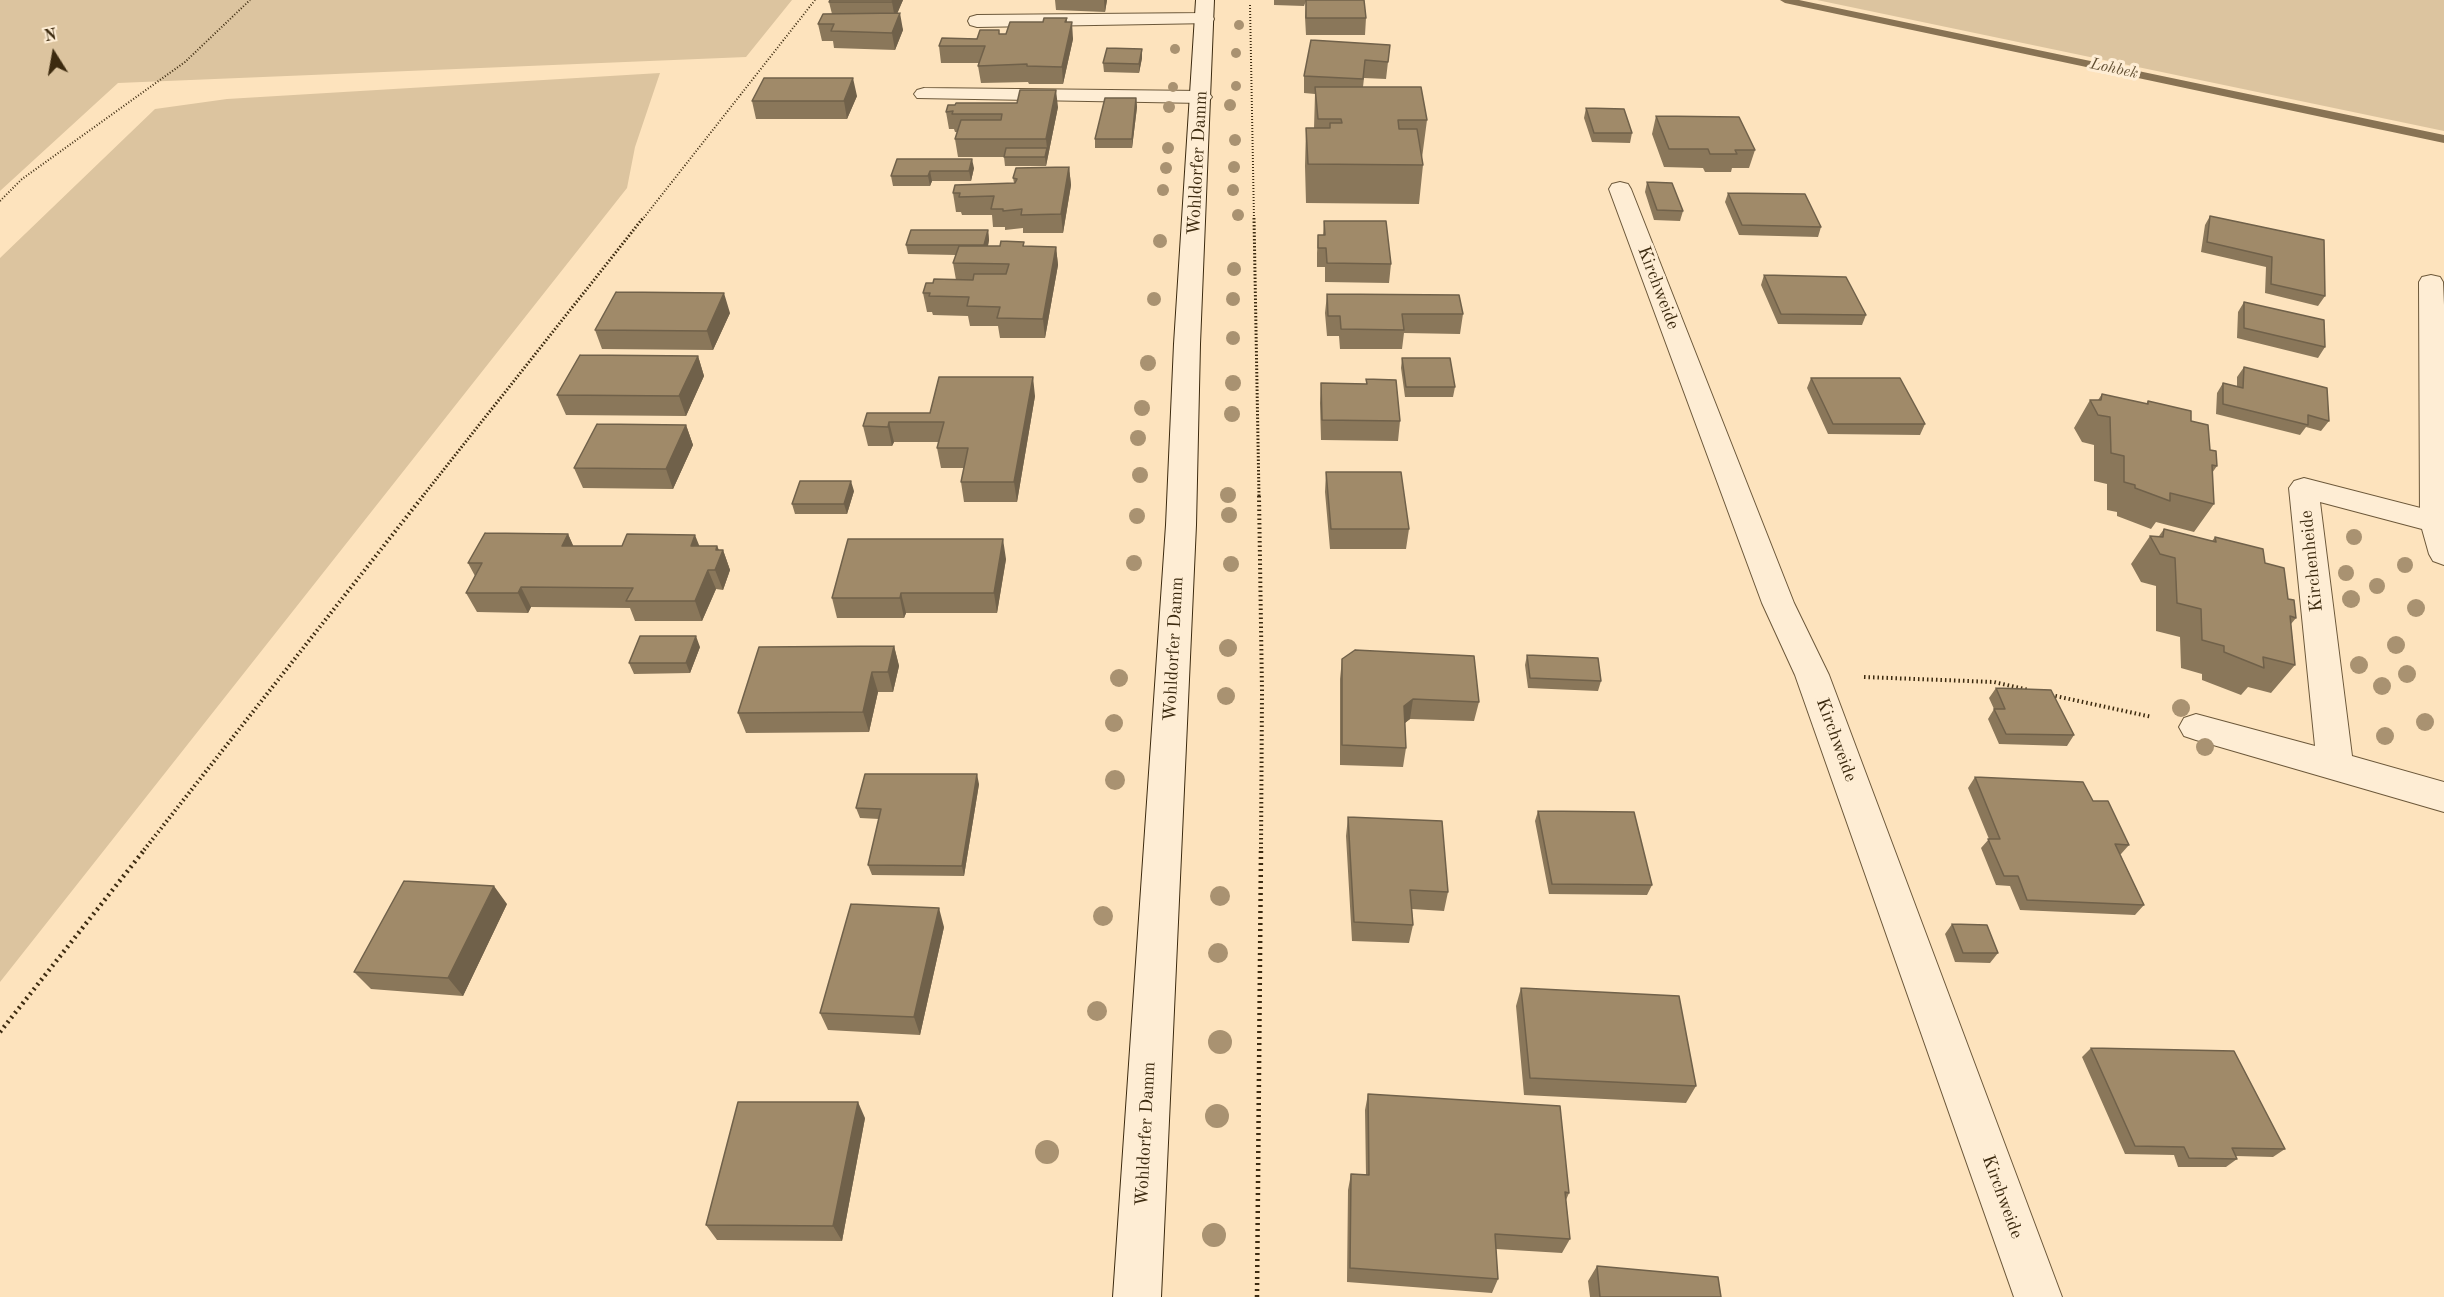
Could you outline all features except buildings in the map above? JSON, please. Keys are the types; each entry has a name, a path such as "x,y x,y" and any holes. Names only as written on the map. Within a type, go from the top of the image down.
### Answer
{"street":[{"path":"977,21 1205,10"},
{"name":"Wohldorfer Damm","path":"1137,1297 1180,537 1187,344 1205,10"},
{"path":"924,94 1202,97"},
{"name":"Kirchweide","path":"1620,189 1778,603 1812,675 2038,1297"},
{"path":"2431,282 2435,522 2444,554"},
{"name":"Kirchenheide","path":"2335,765 2304,488 2435,522"},
{"path":"2196,727 2444,797"}],"path":[{"path":"0,201 22,179 185,62 250,0"},
{"path":"0,1032 815,0"},
{"path":"1249,0 1262,691 1257,1297"},
{"path":"1812,675 1994,682 2039,692"},
{"path":"2050,695 2196,727"}],"shaded area":[{"path":"0,0 792,0 746,57 118,83 0,191"},
{"path":"1817,0 2444,0 2444,131"},
{"path":"660,73 635,147 627,188 0,982 0,258 155,109 227,99"}],"waterway":[{"name":"Lohbek","path":"1785,0 2444,139"}]}
